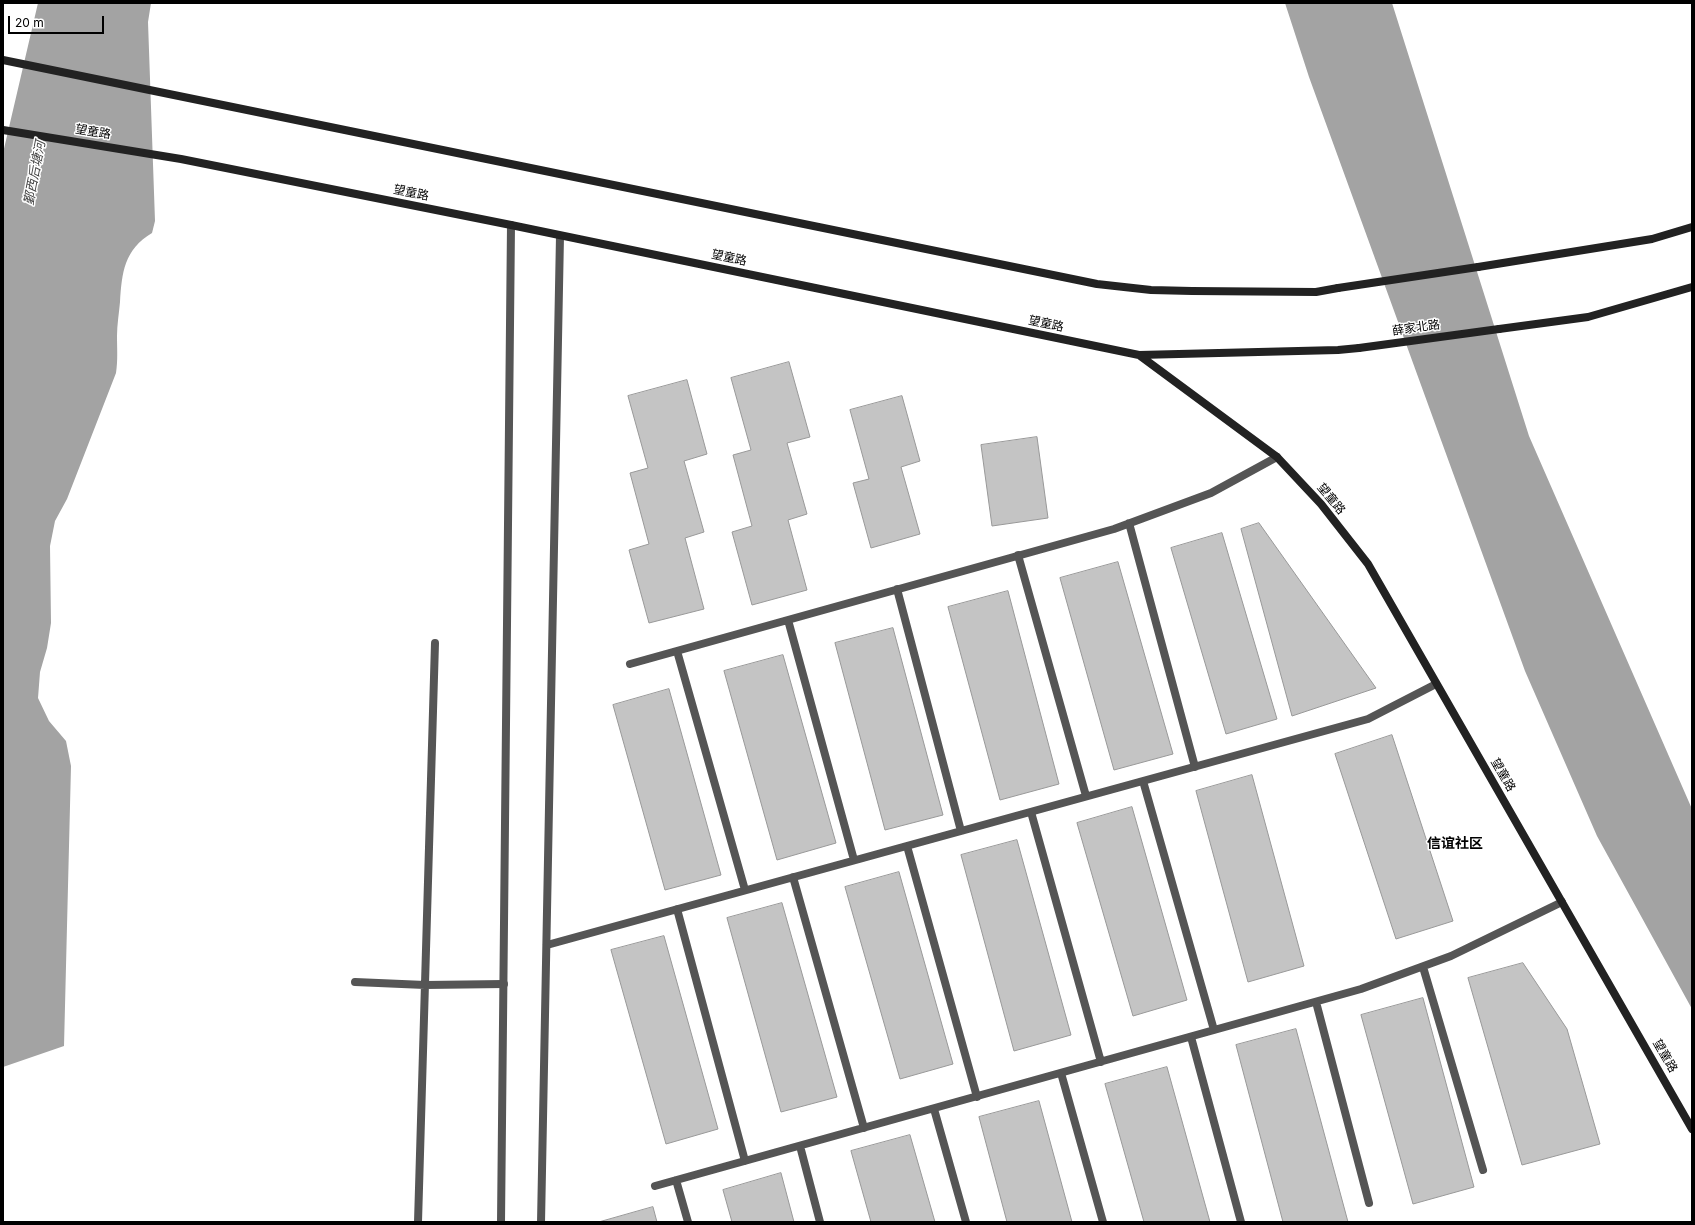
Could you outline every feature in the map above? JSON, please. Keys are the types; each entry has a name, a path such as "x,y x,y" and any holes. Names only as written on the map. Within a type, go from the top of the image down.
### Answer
{"main road":[{"path":"3,60 1097,284 1151,290 1316,292 1652,239 1692,227"},
{"name":"望童路","path":"3,130 182,159 511,225 1139,355 1277,457 1321,504 1368,564 1692,1129"},
{"name":"薛家北路","path":"1139,355 1338,350 1358,348 1588,317 1692,288"}],"street":[{"path":"501,1222 511,225"},
{"path":"542,1222 560,236"},
{"path":"630,664 1129,523 1212,493 1277,457"},
{"path":"1129,523 1195,767"},
{"path":"1018,555 1086,796"},
{"path":"898,589 961,831"},
{"path":"788,620 854,860"},
{"path":"418,1222 435,643"},
{"path":"677,651 745,890"},
{"path":"547,945 1368,719 1436,684"},
{"path":"1143,781 1214,1030"},
{"path":"1031,812 1101,1062"},
{"path":"907,846 977,1097"},
{"path":"793,877 864,1128"},
{"path":"655,1186 1361,990 1451,956 1562,902"},
{"path":"677,909 745,1161"},
{"path":"1423,967 1482,1170"},
{"path":"355,982 425,985 504,984"},
{"path":"1316,1002 1369,1203"},
{"path":"1191,1037 1241,1222"},
{"path":"1061,1073 1103,1222"},
{"path":"934,1109 966,1222"},
{"path":"800,1146 820,1222"},
{"path":"676,1180 688,1222"}],"water":[{"name":"鄞西后塘河","path":"38,3 151,3 148,22 155,221 152,233 135,247 126,263 122,281 118,323 116,373 67,499 55,521 50,546 51,623 47,648 40,672 38,698 49,721 66,741 71,766 64,1046 3,1067 3,153"},
{"path":"1285,3 1392,3 1529,436 1692,809 1692,1009 1597,836 1525,671 1309,77"}],"building":[{"path":"789,362 810,437 787,443 807,514 788,520 807,590 752,605 732,532 752,526 733,455 751,450 731,378"},
{"path":"687,380 707,454 684,461 704,532 685,538 704,609 649,623 629,550 649,544 630,473 648,468 628,396"},
{"path":"902,396 920,461 901,467 920,534 871,548 853,483 869,479 850,410"},
{"path":"1037,437 1048,518 992,526 981,445"},
{"path":"1259,523 1376,688 1292,716 1241,529"},
{"path":"1222,533 1277,719 1226,734 1171,548"},
{"path":"1118,562 1173,754 1114,770 1060,578"},
{"path":"1008,591 1059,784 1000,800 948,607"},
{"path":"893,628 943,815 885,830 835,643"},
{"path":"783,655 836,843 777,860 724,671"},
{"path":"669,689 721,875 665,890 613,705"},
{"path":"1392,735 1453,921 1396,939 1335,754"},
{"path":"1252,775 1304,966 1248,982 1196,791"},
{"path":"1132,807 1187,1000 1133,1016 1077,823"},
{"path":"1017,840 1071,1035 1014,1051 961,855"},
{"path":"899,872 953,1064 900,1079 845,887"},
{"path":"782,903 837,1097 781,1112 727,918"},
{"path":"664,936 718,1129 666,1144 611,950"},
{"path":"1523,963 1567,1029 1600,1144 1522,1165 1468,978"},
{"path":"1423,998 1474,1187 1413,1204 1361,1015"},
{"path":"1296,1029 1348,1222 1283,1222 1236,1045"},
{"path":"1167,1067 1210,1222 1144,1222 1105,1084"},
{"path":"1039,1101 1072,1222 1007,1222 979,1117"},
{"path":"910,1135 935,1222 871,1222 851,1151"},
{"path":"781,1173 794,1222 732,1222 723,1190"},
{"path":"653,1207 657,1222 599,1222"}],"district":[{"name":"信谊社区","path":"1455,844"}]}
